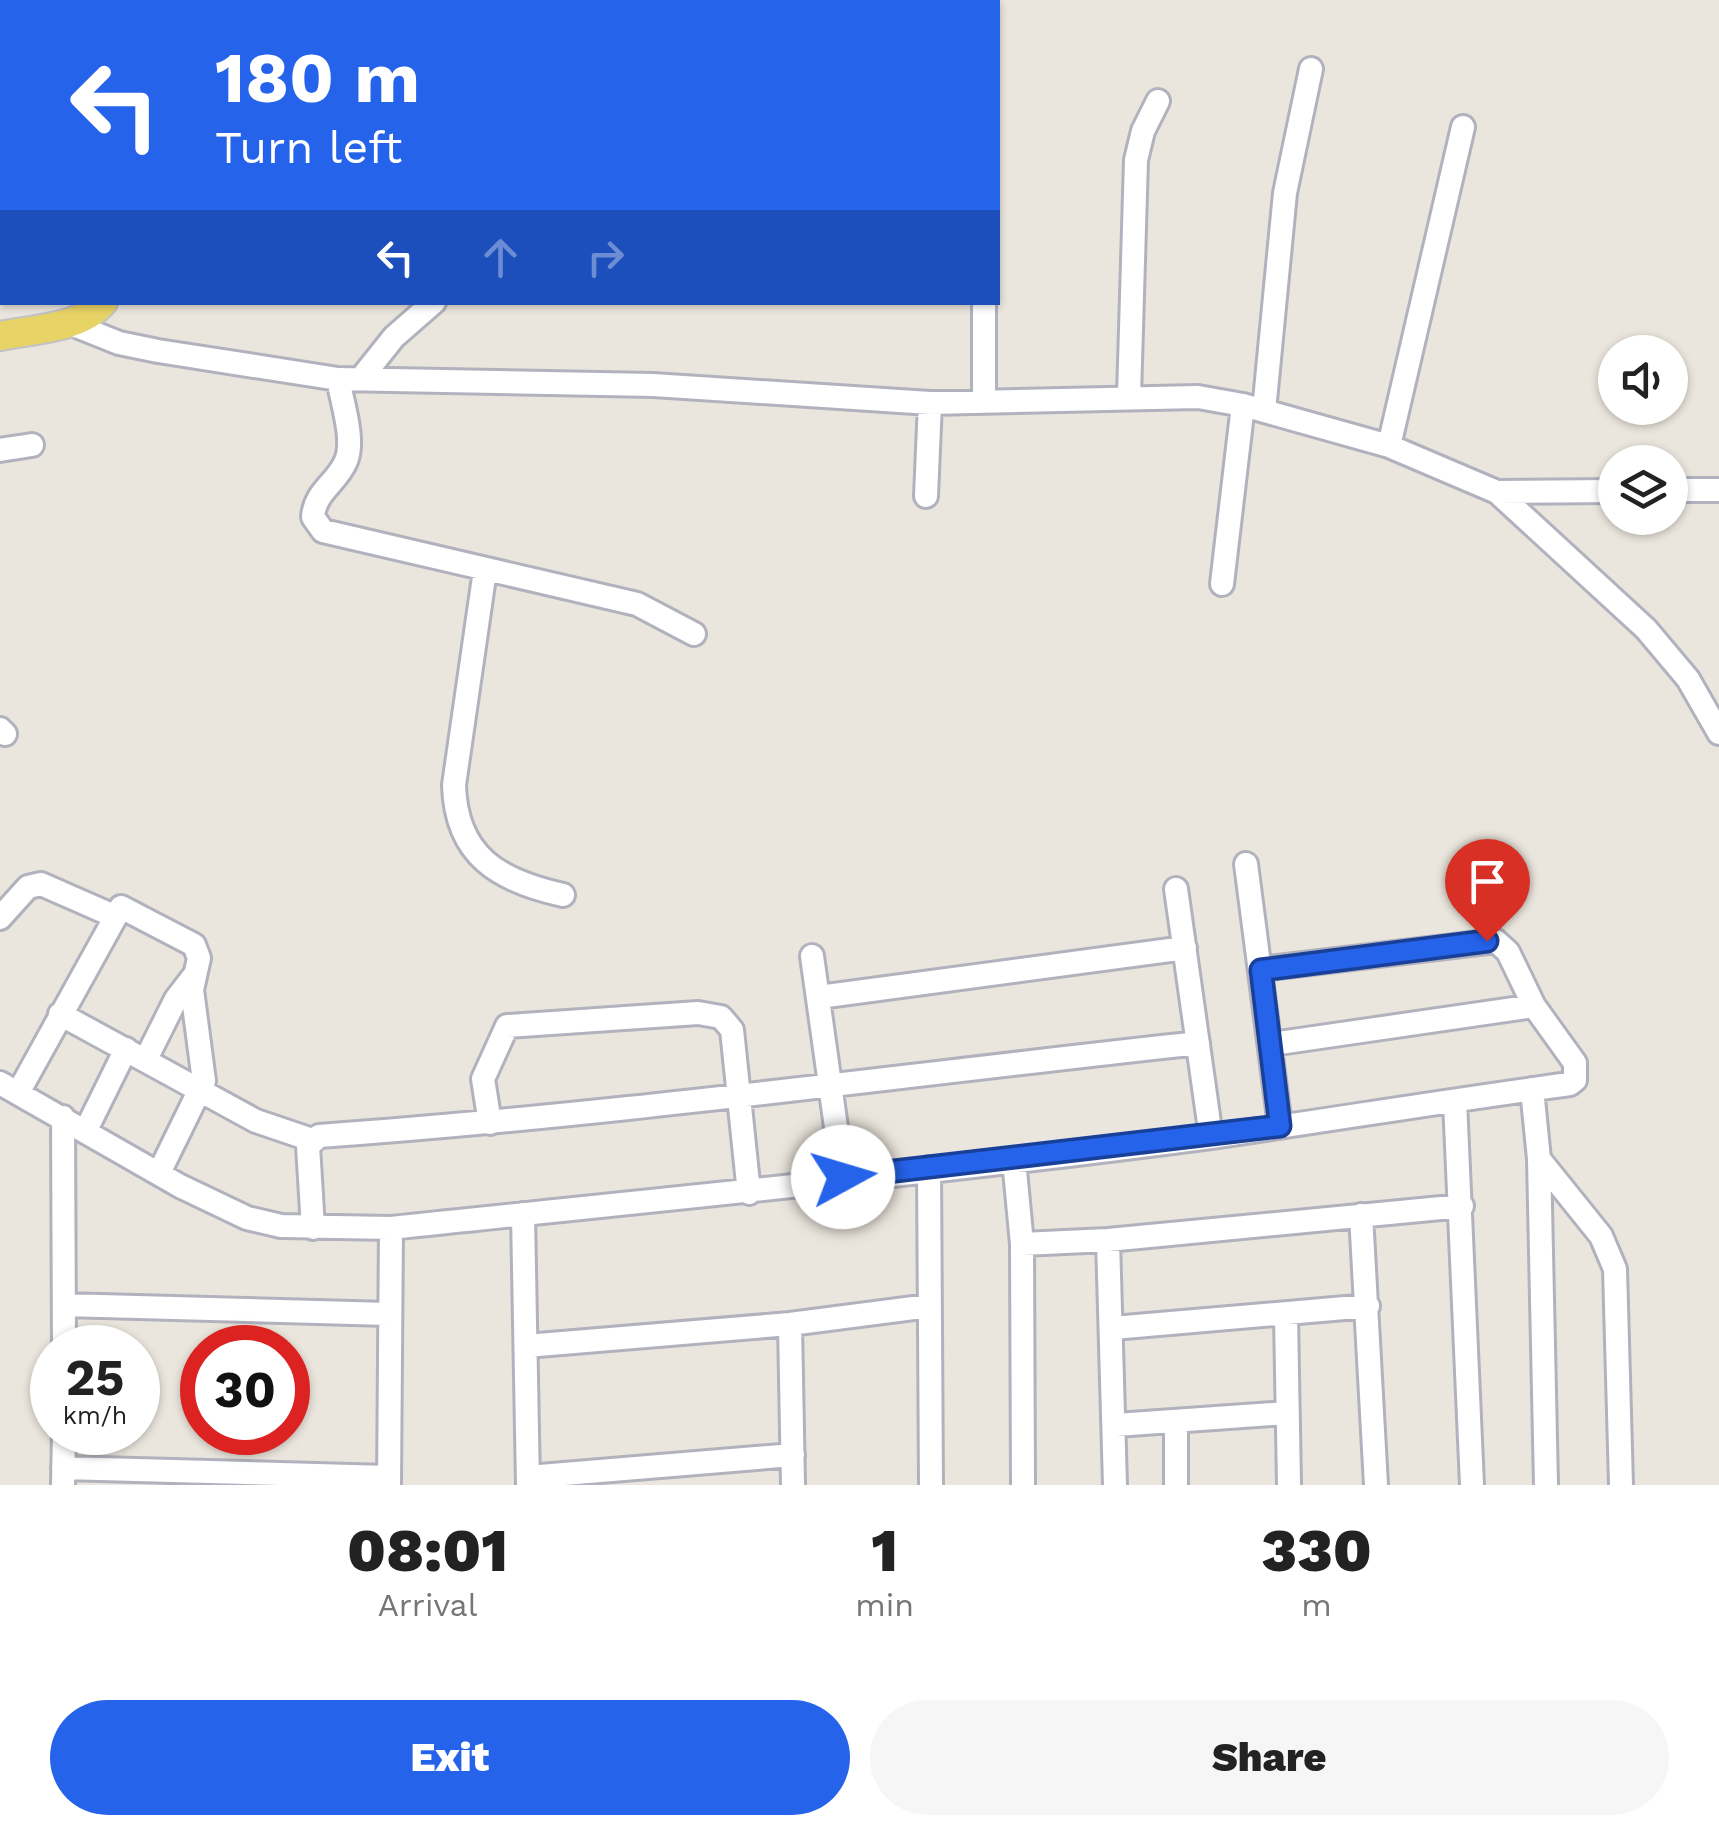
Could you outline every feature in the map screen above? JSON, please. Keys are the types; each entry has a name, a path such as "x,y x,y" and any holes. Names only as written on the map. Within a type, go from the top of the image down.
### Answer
{"main road":[{"path":"0,336 87,317 101,305"}],"street":[{"path":"1222,584 1285,193 1312,69"},
{"path":"1129,396 1136,160 1143,131 1158,102"},
{"path":"1389,446 1463,127"},
{"path":"362,377 394,337 431,305"},
{"path":"984,305 984,401"},
{"path":"69,322 119,343 338,379 653,384 930,403 1198,397 1253,408 1389,446 1497,492 1646,628 1694,688 1719,733"},
{"path":"338,379 348,450 342,468 318,496 313,517 318,526 331,535 647,608 694,634"},
{"path":"926,496 930,403"},
{"path":"0,450 32,444"},
{"path":"1688,490 1719,490"},
{"path":"1497,492 1598,491"},
{"path":"484,570 454,784 455,814 463,836 496,871 528,887 564,895"},
{"path":"1246,864 1280,1126"},
{"path":"0,918 28,888 41,884 114,916"},
{"path":"1176,889 1211,1136"},
{"path":"86,1130 193,977 199,958 194,945 121,907 60,1014 9,1088 247,1218 313,1228 391,1228 749,1193 843,1177 1211,1136 1570,1084 1577,1071 1534,1006 1508,952 1496,941 1261,970"},
{"path":"819,998 1184,948"},
{"path":"812,956 843,1177"},
{"path":"159,1173 201,1091 204,1068 193,977"},
{"path":"1272,1044 1534,1006"},
{"path":"490,1123 485,1070 502,1031 514,1024 698,1013 720,1017 732,1030 749,1193"},
{"path":"60,1014 256,1122 312,1140 739,1098 830,1084 1198,1044"},
{"path":"1532,1089 1540,1159 1546,1485"},
{"path":"1455,1100 1472,1485"},
{"path":"63,1117 64,1325"},
{"path":"312,1140 308,1146 313,1228"},
{"path":"1540,1159 1601,1236 1615,1269 1621,1485"},
{"path":"1014,1160 1022,1244 1023,1485"},
{"path":"929,1168 932,1485"},
{"path":"1022,1244 1108,1240 1462,1206"},
{"path":"524,1214 528,1481 656,1477 792,1455"},
{"path":"1361,1215 1376,1485"},
{"path":"63,1477 388,1481 391,1228"},
{"path":"1108,1240 1115,1485"},
{"path":"64,1304 388,1314"},
{"path":"526,1346 790,1324 929,1306"},
{"path":"1113,1328 1368,1306"},
{"path":"1286,1316 1289,1485"},
{"path":"790,1324 794,1485"},
{"path":"1116,1425 1287,1413"},
{"path":"1176,1421 1176,1485"}],"route":[{"path":"843,1177 1280,1126 1261,970 1487,941"}]}
